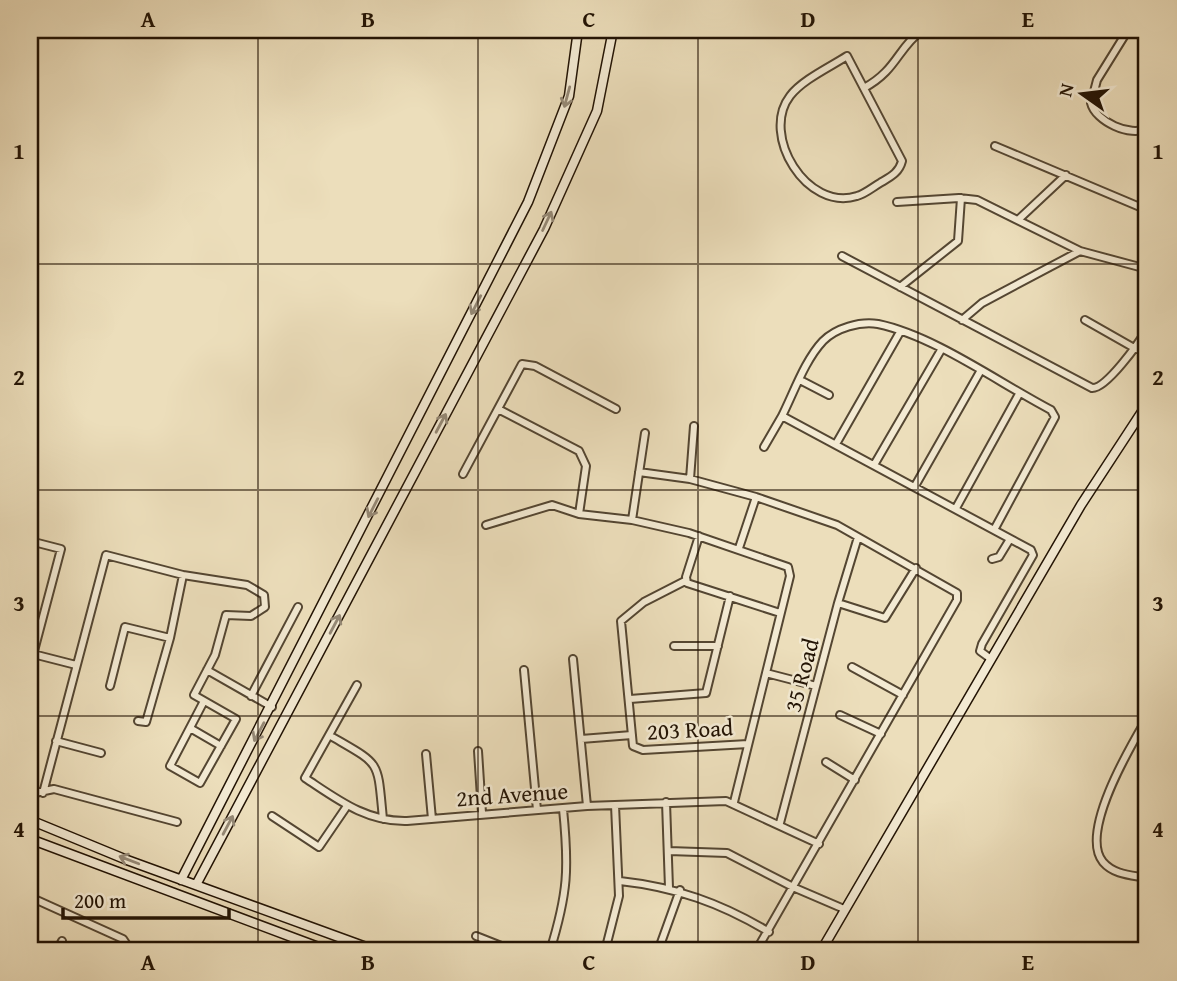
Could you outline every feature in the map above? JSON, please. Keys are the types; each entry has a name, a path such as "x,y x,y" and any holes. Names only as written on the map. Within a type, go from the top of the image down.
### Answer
{"street":[{"path":"181,880 272,707 528,202 569,96 578,30"},
{"path":"196,885 544,229 597,111 612,30"},
{"path":"1128,30 1097,80 1091,103 1098,116 1116,126 1132,132 1147,128"},
{"path":"864,88 891,71 917,31"},
{"path":"847,56 864,88 901,156 901,166 891,176 856,197 827,196 803,180 782,142 779,123 790,95 847,56"},
{"path":"995,146 1147,210"},
{"path":"1018,219 1066,175"},
{"path":"900,287 958,241 961,198"},
{"path":"897,202 961,198 977,200 1080,251 1147,270"},
{"path":"962,320 982,303 1080,251"},
{"path":"842,256 1092,388 1102,386 1136,349 1147,330"},
{"path":"1084,320 1136,349"},
{"path":"764,447 823,341 842,329 877,324 900,332 981,370 1051,410 1055,417 994,530"},
{"path":"836,444 900,332"},
{"path":"874,465 942,350"},
{"path":"463,474 519,368 527,363 616,409"},
{"path":"915,486 981,370"},
{"path":"800,380 829,395"},
{"path":"956,508 1019,394"},
{"path":"821,951 1081,505 1147,404"},
{"path":"498,409 579,451 586,466 579,514"},
{"path":"782,416 1031,550 1033,555 982,644 981,651 991,659"},
{"path":"690,479 694,426"},
{"path":"632,520 645,433"},
{"path":"639,472 690,479 756,497 837,525 955,591 958,597 795,888 756,951"},
{"path":"739,548 756,497"},
{"path":"486,525 545,506 579,514 632,520 699,536 788,567 790,576 734,802"},
{"path":"685,581 699,536"},
{"name":"35 Road","path":"780,823 858,537"},
{"path":"992,559 999,556 1010,539"},
{"path":"30,541 61,549 30,666"},
{"path":"43,793 106,555 183,575 247,585 264,595 267,602 251,616 226,615 215,655 194,695 236,719 200,783 170,766 204,701"},
{"path":"838,603 885,618 916,568"},
{"path":"138,722 146,722 170,638 183,575"},
{"path":"581,738 632,735 621,621 644,602 685,581 780,613"},
{"path":"630,699 706,693 730,596"},
{"path":"251,696 298,607"},
{"path":"110,686 125,627 170,638"},
{"path":"674,646 718,646"},
{"path":"33,654 76,665"},
{"path":"573,659 587,806"},
{"path":"852,667 903,695"},
{"path":"207,670 272,707"},
{"path":"524,670 537,810"},
{"path":"766,673 816,686"},
{"path":"357,685 329,736 370,759 377,767 383,820"},
{"path":"840,715 881,734"},
{"path":"1147,718 1108,795 1094,842 1102,861 1111,870 1147,878"},
{"path":"190,728 222,746"},
{"name":"203 Road","path":"632,735 635,749 748,744"},
{"name":"2nd Avenue","path":"329,736 305,778 347,806 383,820 587,806 734,802 819,844"},
{"path":"56,741 101,753"},
{"path":"478,751 482,813"},
{"path":"426,754 432,818"},
{"path":"826,762 855,780"},
{"path":"30,794 54,789 177,822"},
{"path":"666,802 669,888"},
{"path":"605,951 617,914 620,881 615,805"},
{"path":"272,816 319,847 347,806"},
{"path":"550,951 562,911 569,868 563,808"},
{"path":"30,820 181,880 377,951"},
{"path":"30,839 328,951"},
{"path":"669,851 727,853 795,888 844,908"},
{"path":"620,881 680,890 714,903 769,932"},
{"path":"658,951 680,890"},
{"path":"30,897 123,939 131,951"},
{"path":"475,936 514,951"},
{"path":"57,951 62,941"}]}
